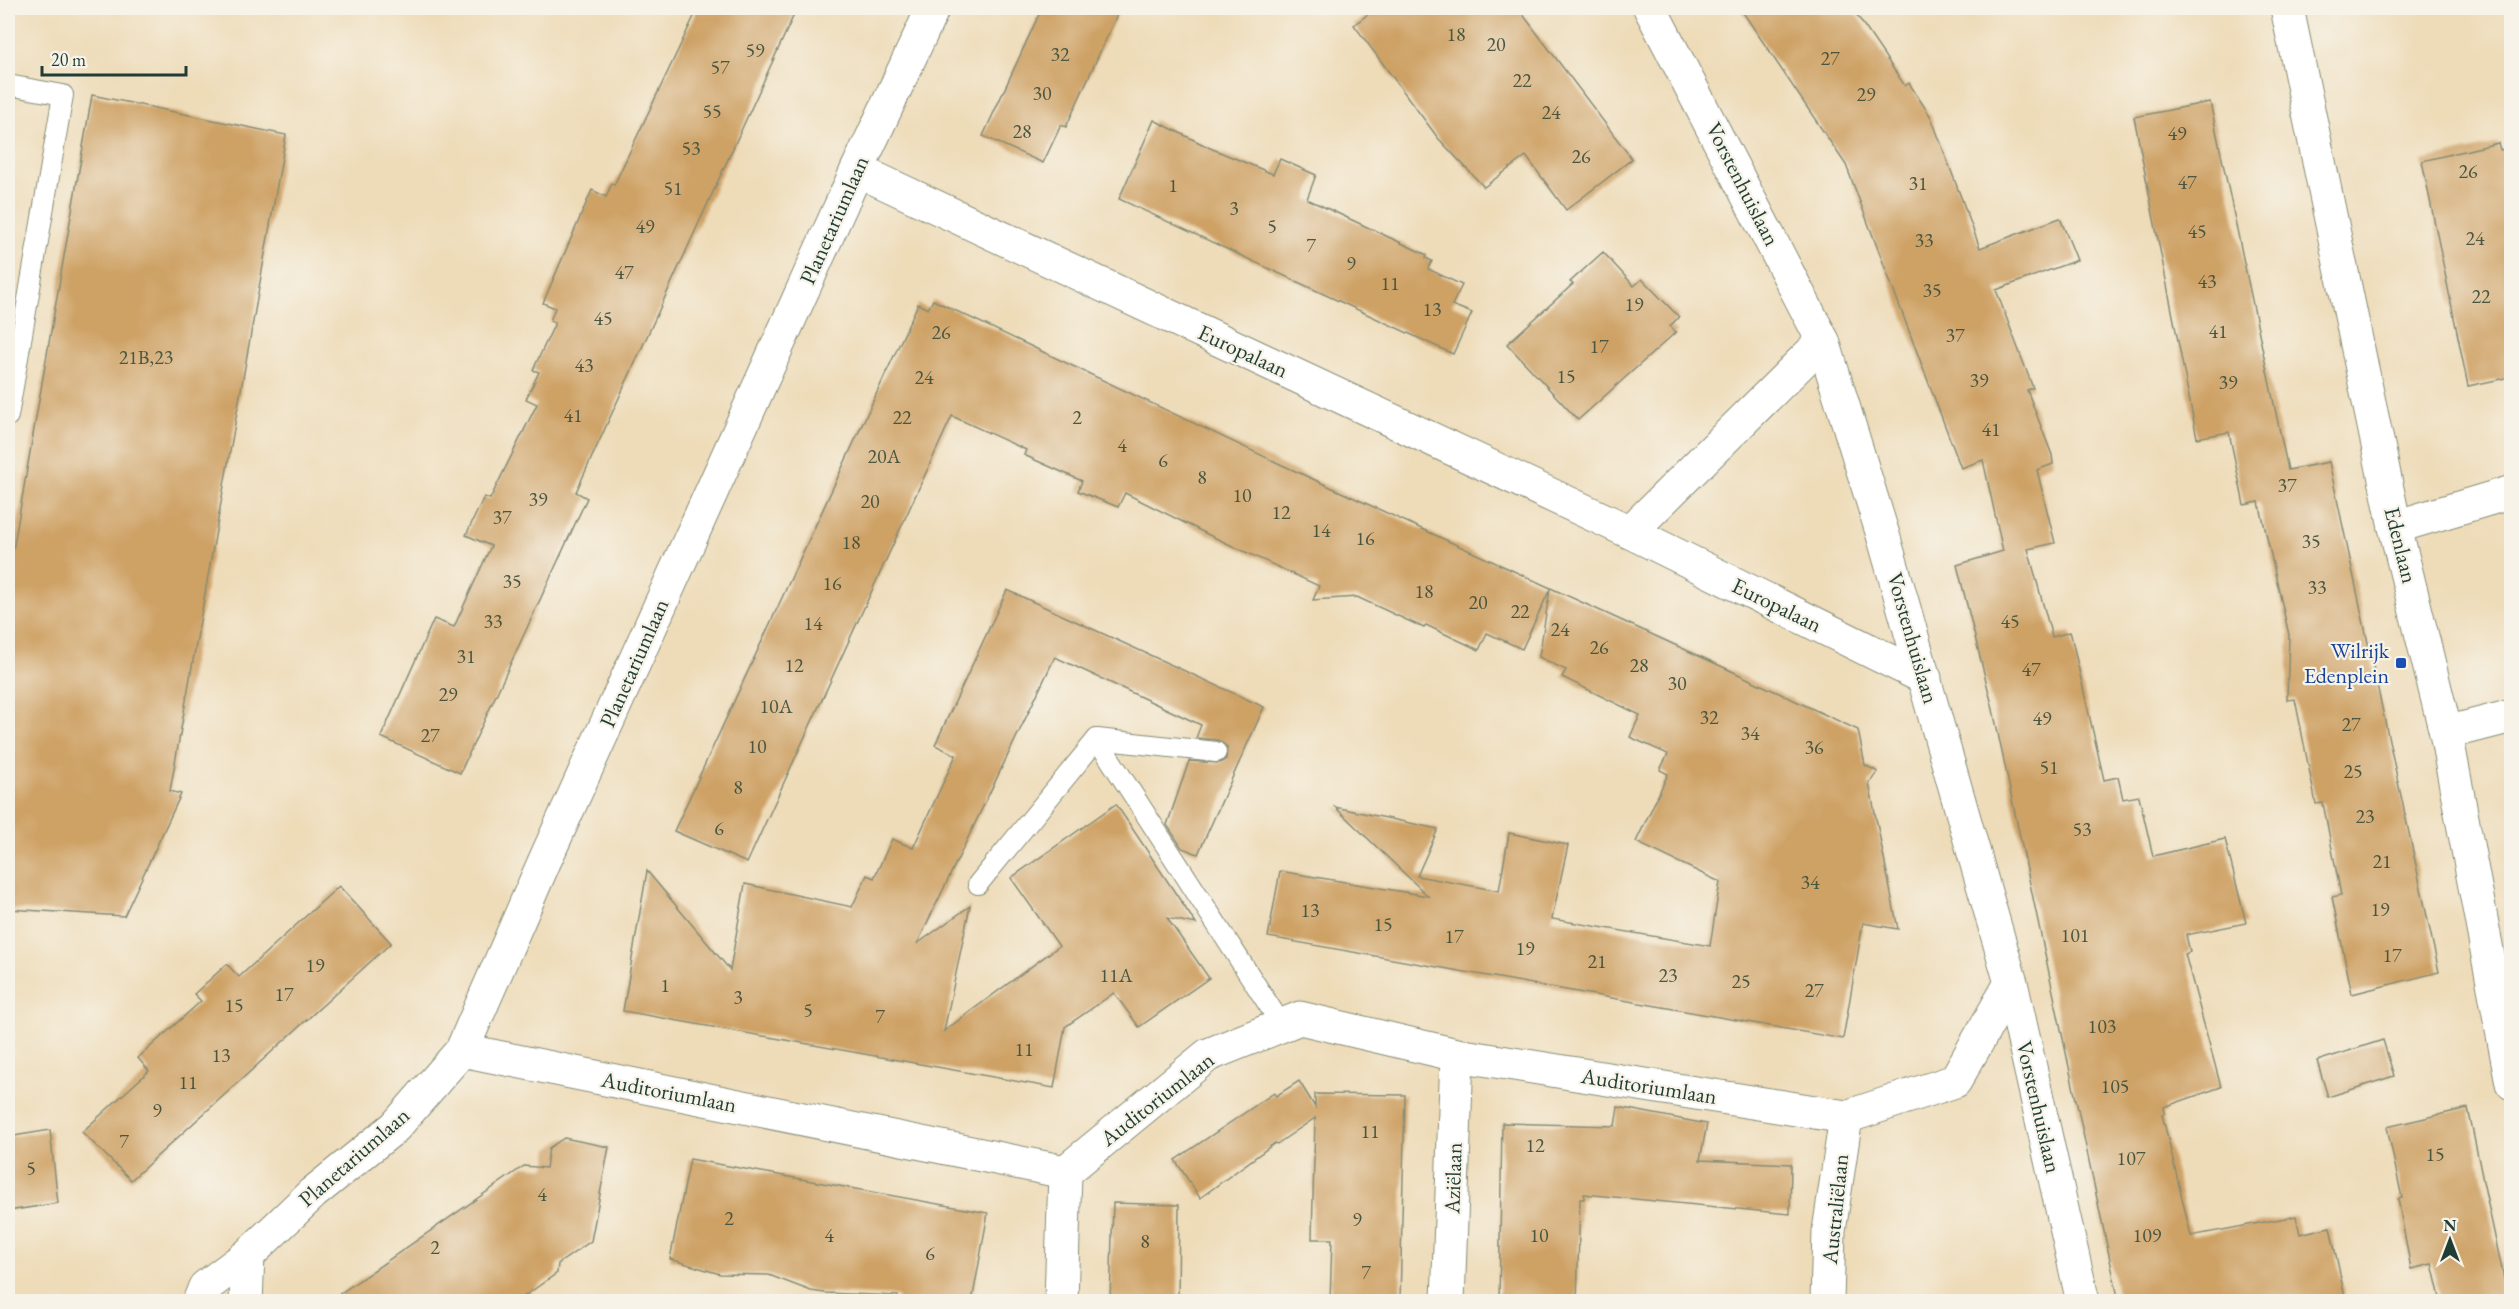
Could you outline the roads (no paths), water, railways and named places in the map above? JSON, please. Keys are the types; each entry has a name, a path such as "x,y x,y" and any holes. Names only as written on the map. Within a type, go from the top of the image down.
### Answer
{"street":[{"name":"Planetariumlaan","path":"199,1302 205,1287 248,1255 313,1193 395,1127 462,1050 545,860 856,170 933,8"},
{"name":"Vorstenhuislaan","path":"1650,8 1823,341 1925,678 2011,983 2083,1302"},
{"name":"Edenlaan","path":"2288,8 2395,527 2446,733 2505,1021 2511,1083"},
{"name":"Europalaan","path":"856,170 1630,532 1925,678"},
{"path":"1630,532 1823,341"},
{"path":"2395,527 2511,492"},
{"path":"2446,733 2511,716"},
{"name":"Auditoriumlaan","path":"462,1050 1065,1172 1208,1055 1300,1018 1457,1055 1846,1117 1955,1081 2011,983"},
{"name":"Aziëlaan","path":"1448,1302 1457,1055"},
{"name":"Australiëlaan","path":"1827,1302 1828,1231 1846,1117"},
{"path":"1061,1302 1065,1172"},
{"path":"246,1302 248,1255"}],"lane":[{"path":"8,85 63,96 8,416"},
{"path":"1097,740 1216,752"},
{"path":"978,884 1097,740"},
{"path":"1097,740 1281,1024"}],"place":[{"name":"Wilrijk Edenplein","path":"2401,663"}]}
